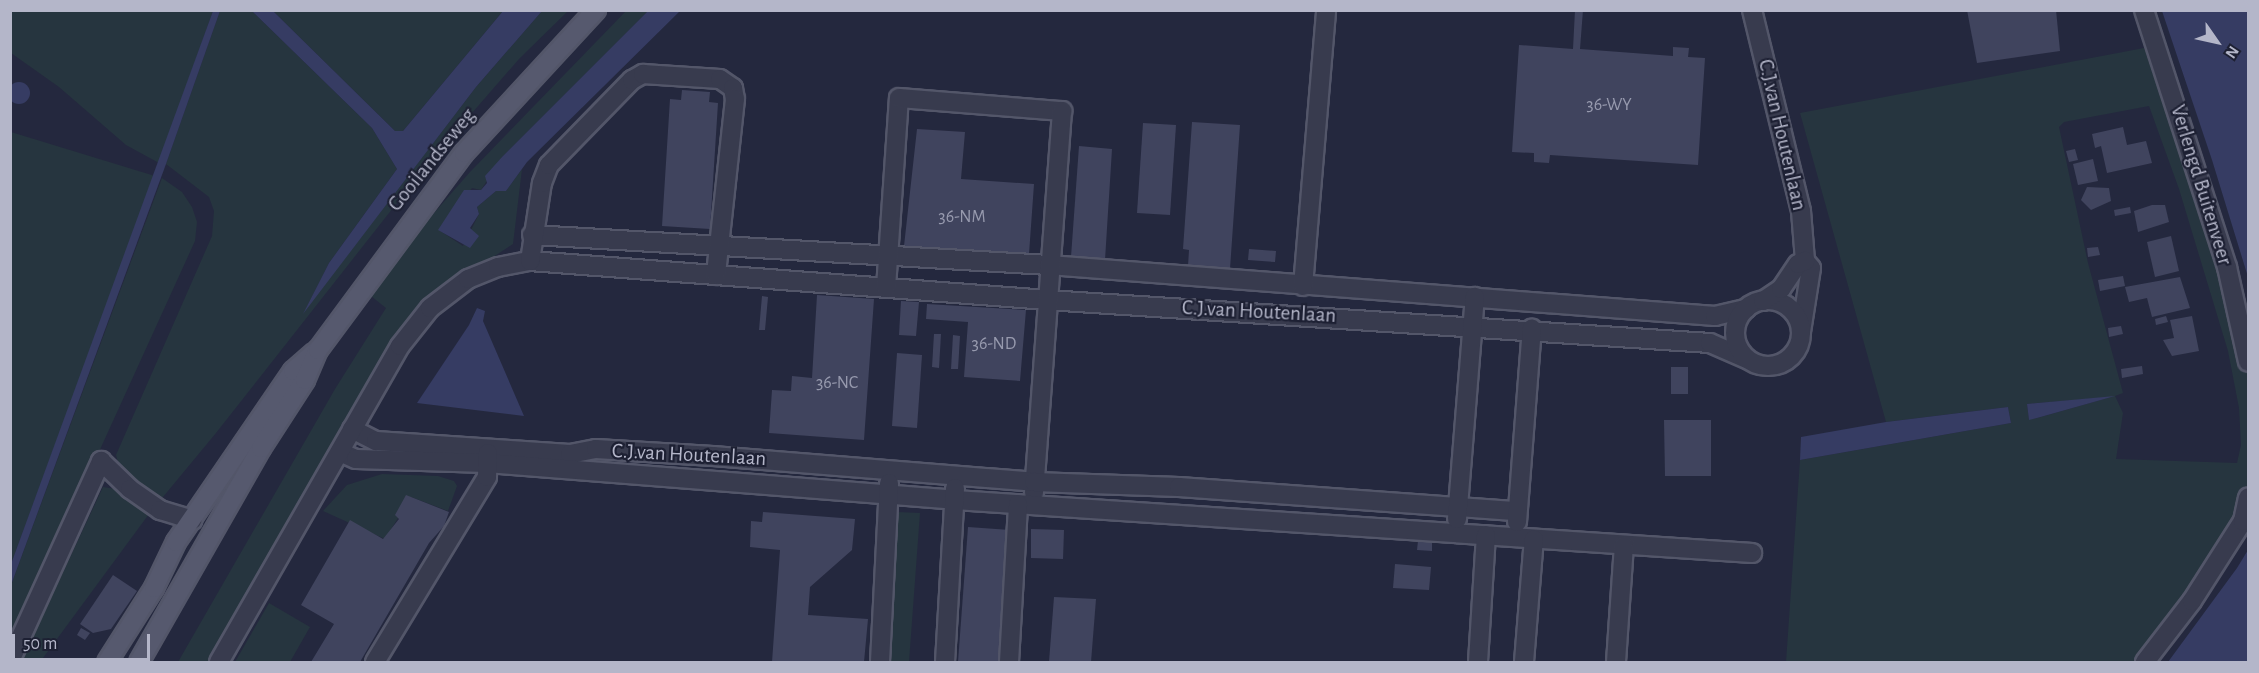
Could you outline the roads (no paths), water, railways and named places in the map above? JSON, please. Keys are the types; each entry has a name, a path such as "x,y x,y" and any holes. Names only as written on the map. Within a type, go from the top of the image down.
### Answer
{"main road":[{"name":"Gooilandseweg","path":"139,663 261,448 305,380 318,350 464,153 596,10"},
{"name":"Gooilandseweg","path":"106,663 192,520 293,371 318,350"}],"street":[{"name":"C.J.van Houtenlaan","path":"1752,10 1801,211 1805,261 1810,267 1801,332"},
{"name":"Verlengd Buitenveer","path":"2145,10 2224,256 2248,362"},
{"name":"C.J.van Houtenlaan","path":"1303,286 1326,12"},
{"path":"530,261 532,235 549,165 632,80 643,74 720,79 733,88 735,99 716,275"},
{"path":"886,288 899,98 1062,111 1034,482 1026,504 1010,663"},
{"name":"C.J.van Houtenlaan","path":"532,235 719,243 1049,265 1715,316 1746,309"},
{"name":"C.J.van Houtenlaan","path":"219,663 400,346 430,308 468,279 498,267 530,261 1047,300 1532,329 1710,343 1747,359"},
{"path":"1763,301 1789,308 1801,332 1796,350 1782,363 1764,366 1747,359 1735,334 1746,309 1781,289 1798,264 1805,261"},
{"path":"1456,533 1475,297"},
{"path":"1515,537 1532,329"},
{"name":"C.J.van Houtenlaan","path":"352,429 376,441 488,456 955,500 1752,553"},
{"name":"C.J.van Houtenlaan","path":"340,452 356,459 570,454 608,450 890,469 1034,482 1179,487 1517,511"},
{"path":"375,663 487,477 488,456"},
{"path":"10,661 101,461 130,489 160,510 192,520"},
{"path":"880,663 890,469"},
{"path":"945,663 955,500 954,475"},
{"path":"1098,509 1101,483"},
{"path":"1178,514 1179,487"},
{"path":"1270,521 1272,495"},
{"path":"2145,663 2192,601 2236,531 2248,498"},
{"path":"1478,663 1486,535"},
{"path":"1524,663 1534,539"},
{"path":"1616,663 1624,545"}],"water":[{"path":"213,11 220,11 11,585 11,564"},
{"path":"252,11 273,11 395,131 403,131 503,11 542,11 476,87 303,314 329,263 397,169 372,128"},
{"path":"648,11 680,11 527,162 506,191 496,191 477,207 479,214 470,228 479,236 470,248 438,230 464,190 481,190 487,183 485,176 502,157"},
{"path":"2162,11 2248,11 2248,277 2212,160"},
{"path":"19,82 27,85 30,93 27,101 19,104 11,101 8,93 11,85"},
{"path":"477,308 485,311 483,321 524,416 417,403 469,325"},
{"path":"2115,396 2037,418 2029,420 2027,404"},
{"path":"2008,407 2011,423 1800,460 1801,437 1886,422"},
{"path":"2248,550 2248,662 2168,662 2237,568"}]}
